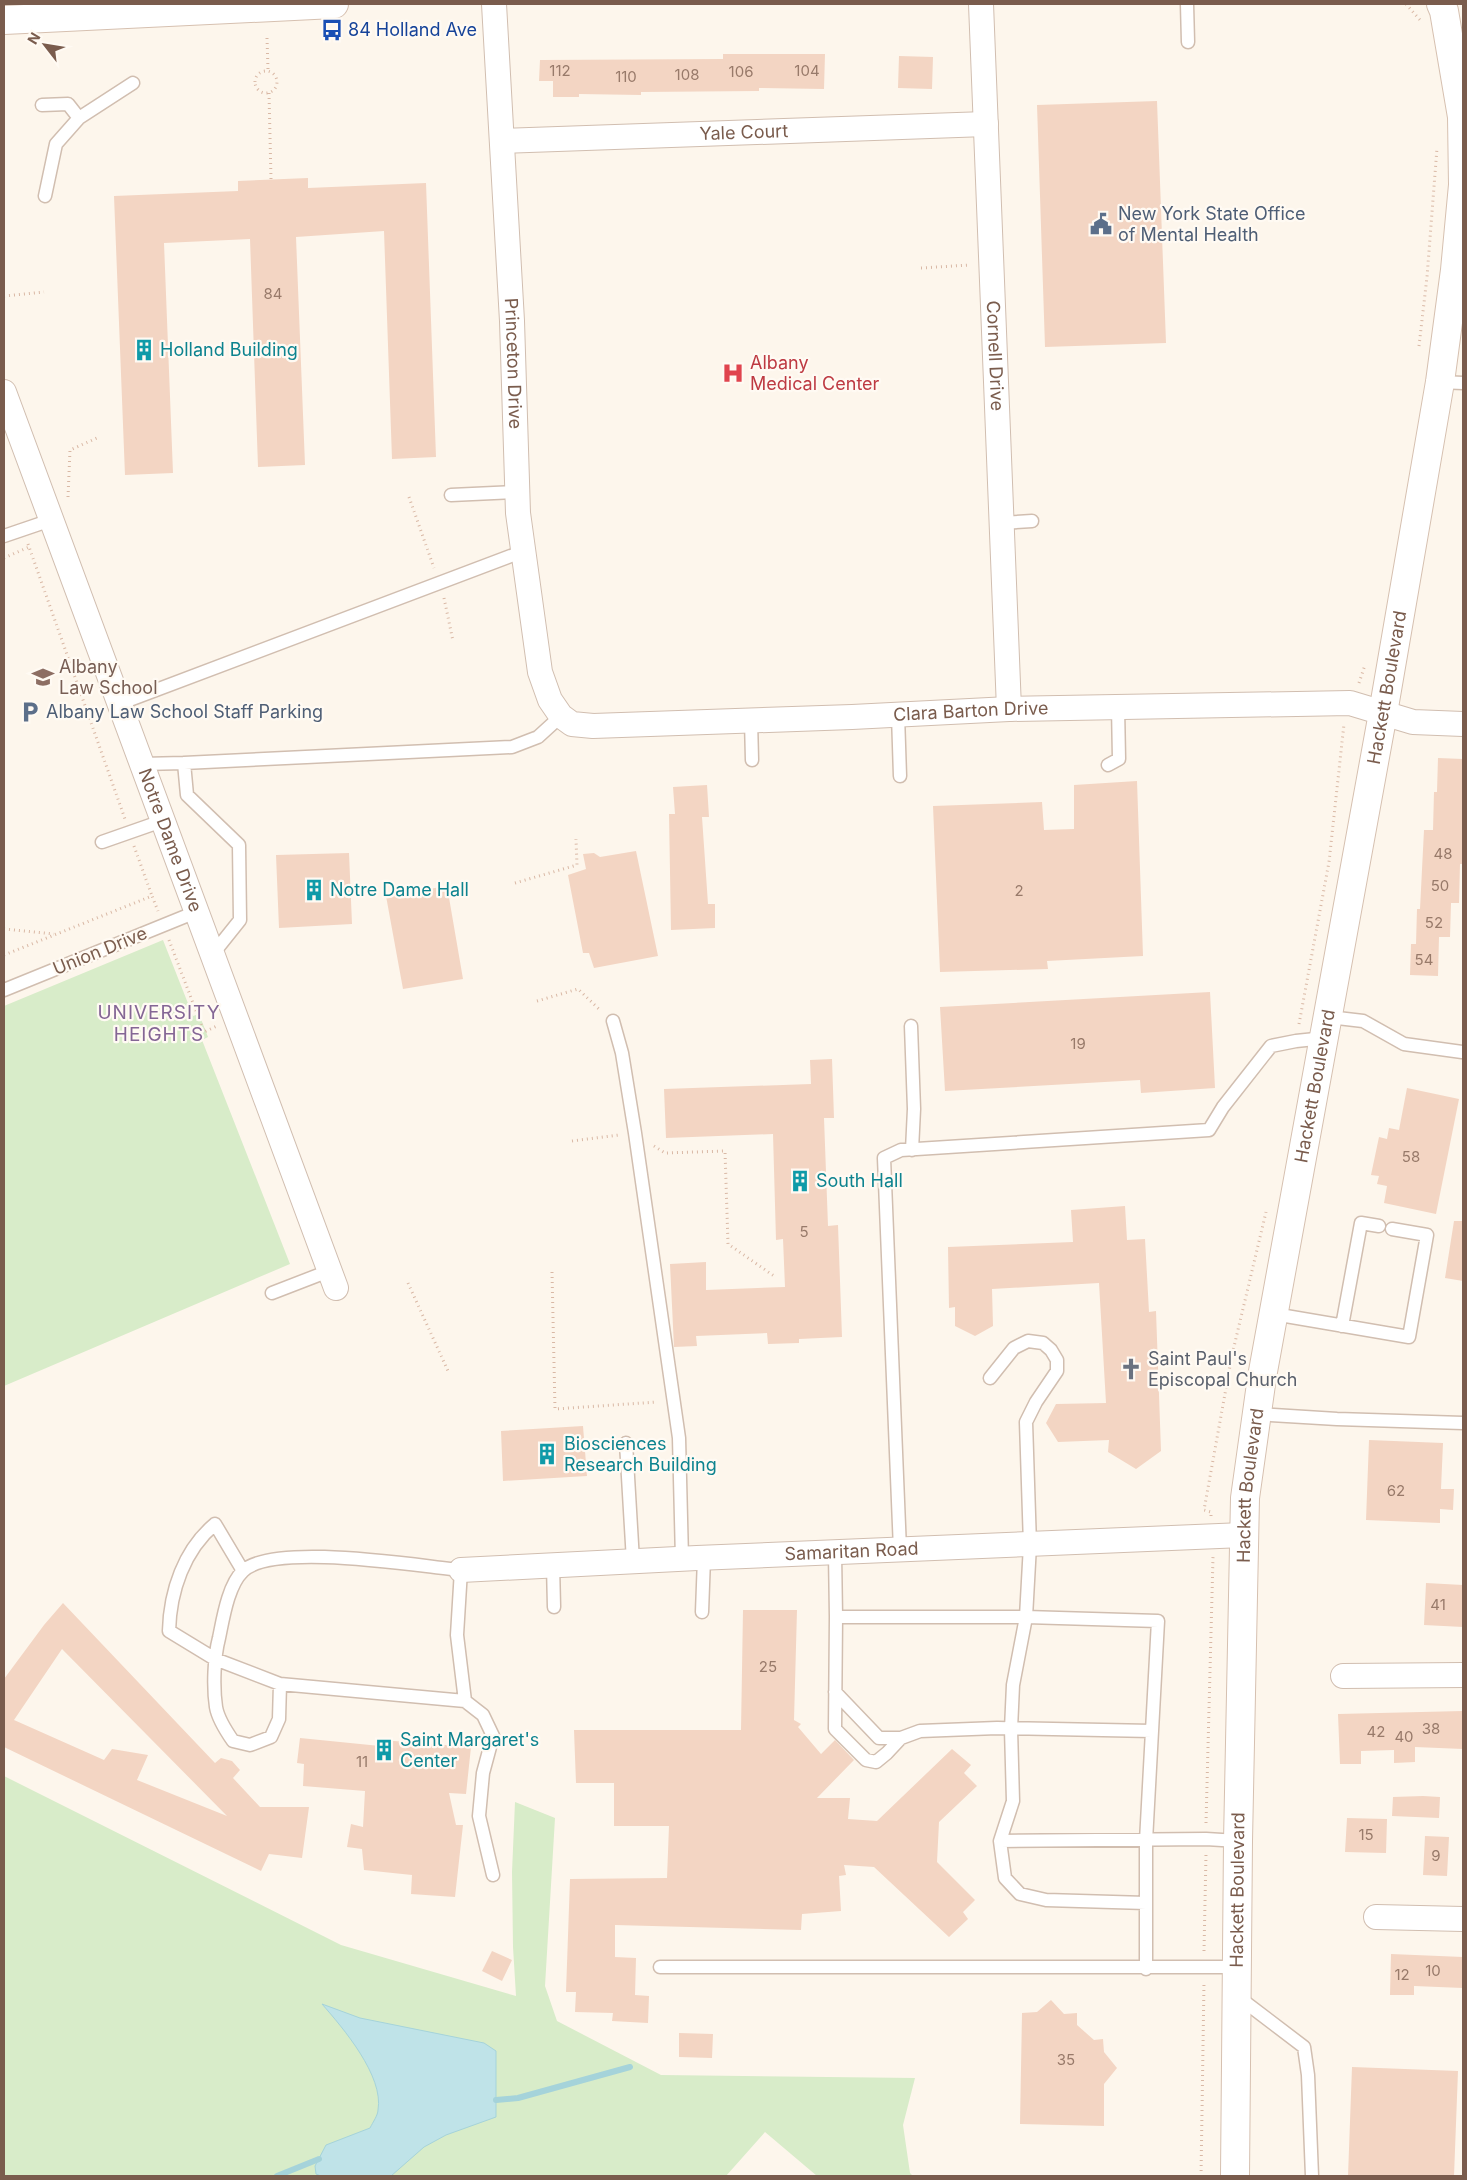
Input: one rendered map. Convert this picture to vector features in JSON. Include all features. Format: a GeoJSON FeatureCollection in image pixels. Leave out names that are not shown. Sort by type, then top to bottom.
{"type":"FeatureCollection","features":[{"type":"Feature","properties":{"kind":"street"},"geometry":{"type":"LineString","coordinates":[[4,20],[334,4]]}},
{"type":"Feature","properties":{"kind":"street","name":"Princeton Drive"},"geometry":{"type":"LineString","coordinates":[[494,4],[512,321],[518,513],[540,672],[550,700],[561,716]]}},
{"type":"Feature","properties":{"kind":"street","name":"Cornell Drive"},"geometry":{"type":"LineString","coordinates":[[981,4],[1009,708]]}},
{"type":"Feature","properties":{"kind":"street","name":"Hackett Boulevard"},"geometry":{"type":"LineString","coordinates":[[1235,2176],[1238,1841],[1245,1498],[1256,1414],[1383,713],[1452,382],[1455,270],[1463,185],[1462,117],[1444,11],[1441,4]]}},
{"type":"Feature","properties":{"kind":"street","name":"Yale Court"},"geometry":{"type":"LineString","coordinates":[[502,141],[986,124]]}},
{"type":"Feature","properties":{"kind":"street","name":"Notre Dame Drive"},"geometry":{"type":"LineString","coordinates":[[4,392],[332,1280]]}},
{"type":"Feature","properties":{"kind":"street","name":"Clara Barton Drive"},"geometry":{"type":"LineString","coordinates":[[561,716],[572,724],[593,726],[898,715],[1009,708],[1350,703],[1413,722],[1463,724]]}},
{"type":"Feature","properties":{"kind":"street","name":"Samaritan Road"},"geometry":{"type":"LineString","coordinates":[[461,1570],[693,1558],[1244,1535]]}},
{"type":"Feature","properties":{"kind":"street"},"geometry":{"type":"LineString","coordinates":[[1343,1676],[1463,1675]]}},
{"type":"Feature","properties":{"kind":"street"},"geometry":{"type":"LineString","coordinates":[[1376,1917],[1463,1919]]}},
{"type":"Feature","properties":{"kind":"lane"},"geometry":{"type":"LineString","coordinates":[[1187,4],[1188,42]]}},
{"type":"Feature","properties":{"kind":"lane"},"geometry":{"type":"LineString","coordinates":[[45,196],[56,144],[79,118],[133,83]]}},
{"type":"Feature","properties":{"kind":"lane"},"geometry":{"type":"LineString","coordinates":[[42,105],[68,104],[79,118]]}},
{"type":"Feature","properties":{"kind":"lane"},"geometry":{"type":"LineString","coordinates":[[451,495],[518,492]]}},
{"type":"Feature","properties":{"kind":"lane"},"geometry":{"type":"LineString","coordinates":[[4,536],[51,520]]}},
{"type":"Feature","properties":{"kind":"lane"},"geometry":{"type":"LineString","coordinates":[[1002,523],[1032,522]]}},
{"type":"Feature","properties":{"kind":"lane"},"geometry":{"type":"LineString","coordinates":[[119,704],[524,551]]}},
{"type":"Feature","properties":{"kind":"lane"},"geometry":{"type":"LineString","coordinates":[[1108,765],[1119,759],[1118,707]]}},
{"type":"Feature","properties":{"kind":"lane"},"geometry":{"type":"LineString","coordinates":[[898,715],[900,776]]}},
{"type":"Feature","properties":{"kind":"lane"},"geometry":{"type":"LineString","coordinates":[[142,764],[184,764],[512,748],[538,737],[561,716]]}},
{"type":"Feature","properties":{"kind":"lane"},"geometry":{"type":"LineString","coordinates":[[750,720],[752,760]]}},
{"type":"Feature","properties":{"kind":"lane"},"geometry":{"type":"LineString","coordinates":[[184,764],[186,795],[239,845],[240,920],[212,954]]}},
{"type":"Feature","properties":{"kind":"lane"},"geometry":{"type":"LineString","coordinates":[[102,842],[162,821]]}},
{"type":"Feature","properties":{"kind":"lane","name":"Union Drive"},"geometry":{"type":"LineString","coordinates":[[4,990],[196,912]]}},
{"type":"Feature","properties":{"kind":"lane"},"geometry":{"type":"LineString","coordinates":[[613,1021],[622,1053],[635,1133],[702,1612]]}},
{"type":"Feature","properties":{"kind":"lane"},"geometry":{"type":"LineString","coordinates":[[900,1550],[884,1158],[901,1150],[1209,1130],[1223,1107],[1271,1046],[1296,1040],[1327,1027],[1363,1021],[1404,1044],[1462,1052]]}},
{"type":"Feature","properties":{"kind":"lane"},"geometry":{"type":"LineString","coordinates":[[911,1026],[914,1109],[912,1150]]}},
{"type":"Feature","properties":{"kind":"lane"},"geometry":{"type":"LineString","coordinates":[[1342,1326],[1361,1223],[1379,1226]]}},
{"type":"Feature","properties":{"kind":"lane"},"geometry":{"type":"LineString","coordinates":[[1274,1314],[1409,1337],[1427,1235],[1392,1228]]}},
{"type":"Feature","properties":{"kind":"lane"},"geometry":{"type":"LineString","coordinates":[[272,1293],[332,1280]]}},
{"type":"Feature","properties":{"kind":"lane"},"geometry":{"type":"LineString","coordinates":[[990,1378],[1014,1348],[1028,1341],[1043,1343],[1051,1350],[1057,1360],[1057,1371],[1036,1402],[1026,1422],[1030,1545],[1026,1617],[1013,1685],[1011,1729],[1013,1801],[1000,1841],[1005,1878],[1020,1894],[1046,1900],[1146,1903]]}},
{"type":"Feature","properties":{"kind":"lane"},"geometry":{"type":"LineString","coordinates":[[1256,1414],[1463,1422]]}},
{"type":"Feature","properties":{"kind":"lane"},"geometry":{"type":"LineString","coordinates":[[626,1443],[633,1561]]}},
{"type":"Feature","properties":{"kind":"lane"},"geometry":{"type":"LineString","coordinates":[[243,1571],[214,1524],[201,1536],[185,1560],[170,1612],[169,1631],[216,1659],[280,1684],[465,1702],[483,1716],[493,1736],[483,1773],[479,1816],[493,1875]]}},
{"type":"Feature","properties":{"kind":"lane"},"geometry":{"type":"LineString","coordinates":[[835,1553],[835,1730],[866,1760],[876,1762],[901,1738]]}},
{"type":"Feature","properties":{"kind":"lane"},"geometry":{"type":"LineString","coordinates":[[280,1684],[279,1719],[271,1737],[250,1745],[233,1741],[224,1727],[216,1707],[216,1659],[225,1612],[232,1590],[243,1571],[258,1563],[281,1558],[320,1557],[461,1570],[457,1635],[465,1702]]}},
{"type":"Feature","properties":{"kind":"lane"},"geometry":{"type":"LineString","coordinates":[[553,1566],[554,1607]]}},
{"type":"Feature","properties":{"kind":"lane"},"geometry":{"type":"LineString","coordinates":[[836,1617],[1026,1617],[1158,1621],[1146,1841],[1146,1969]]}},
{"type":"Feature","properties":{"kind":"lane"},"geometry":{"type":"LineString","coordinates":[[835,1692],[880,1738],[901,1738],[920,1731],[1011,1729],[1152,1730]]}},
{"type":"Feature","properties":{"kind":"lane"},"geometry":{"type":"LineString","coordinates":[[1000,1841],[1206,1839],[1238,1841]]}},
{"type":"Feature","properties":{"kind":"lane"},"geometry":{"type":"LineString","coordinates":[[660,1967],[1237,1968]]}},
{"type":"Feature","properties":{"kind":"lane"},"geometry":{"type":"LineString","coordinates":[[1237,1996],[1304,2047],[1308,2075],[1312,2176]]}},
{"type":"Feature","properties":{"kind":"path"},"geometry":{"type":"LineString","coordinates":[[267,38],[268,70]]}},
{"type":"Feature","properties":{"kind":"path"},"geometry":{"type":"LineString","coordinates":[[268,70],[274,74],[278,83],[275,89],[269,93],[261,92],[255,84],[259,73],[268,70]]}},
{"type":"Feature","properties":{"kind":"path"},"geometry":{"type":"LineString","coordinates":[[269,93],[271,179]]}},
{"type":"Feature","properties":{"kind":"path"},"geometry":{"type":"LineString","coordinates":[[921,268],[992,264]]}},
{"type":"Feature","properties":{"kind":"path"},"geometry":{"type":"LineString","coordinates":[[4,296],[44,292]]}},
{"type":"Feature","properties":{"kind":"path"},"geometry":{"type":"LineString","coordinates":[[22,530],[152,896]]}},
{"type":"Feature","properties":{"kind":"path"},"geometry":{"type":"LineString","coordinates":[[515,883],[577,865],[576,839]]}},
{"type":"Feature","properties":{"kind":"path"},"geometry":{"type":"LineString","coordinates":[[4,929],[55,934]]}},
{"type":"Feature","properties":{"kind":"path"},"geometry":{"type":"LineString","coordinates":[[537,1001],[578,990],[613,1021]]}},
{"type":"Feature","properties":{"kind":"path"},"geometry":{"type":"LineString","coordinates":[[572,1141],[635,1133],[665,1153],[725,1151],[728,1244],[774,1276]]}},
{"type":"Feature","properties":{"kind":"path"},"geometry":{"type":"LineString","coordinates":[[552,1272],[555,1409],[673,1401]]}},
{"type":"Feature","properties":{"kind":"path"},"geometry":{"type":"LineString","coordinates":[[408,1283],[448,1371]]}},
{"type":"Feature","properties":{"kind":"green space"},"geometry":{"type":"Polygon","coordinates":[[[163,940],[193,1016],[199,1014],[208,1037],[202,1040],[290,1264],[4,1386],[4,1006],[163,940]]]}},
{"type":"Feature","properties":{"kind":"green space"},"geometry":{"type":"Polygon","coordinates":[[[4,1776],[341,1945],[516,1996],[512,1872],[515,1802],[555,1818],[545,1986],[557,2021],[661,2075],[915,2078],[903,2125],[910,2173],[913,2176],[817,2176],[765,2132],[726,2176],[4,2176],[4,1776]]]}},
{"type":"Feature","properties":{"kind":"water"},"geometry":{"type":"Polygon","coordinates":[[[322,2004],[360,2018],[484,2043],[496,2051],[496,2117],[446,2135],[424,2147],[391,2176],[321,2176],[316,2174],[315,2166],[326,2145],[370,2128],[378,2110],[375,2082],[368,2068],[351,2039],[322,2004]]]}},
{"type":"Feature","properties":{"kind":"building"},"geometry":{"type":"Polygon","coordinates":[[[723,54],[825,54],[824,89],[759,88],[759,91],[641,92],[641,95],[579,94],[579,97],[553,97],[553,81],[539,81],[540,60],[723,59],[723,54]]]}},
{"type":"Feature","properties":{"kind":"building"},"geometry":{"type":"Polygon","coordinates":[[[899,56],[933,57],[932,89],[898,88],[899,56]]]}},
{"type":"Feature","properties":{"kind":"building","name":"New York State Office of Mental Health"},"geometry":{"type":"Polygon","coordinates":[[[1157,101],[1166,343],[1045,347],[1037,105],[1157,101]]]}},
{"type":"Feature","properties":{"kind":"building","name":"Holland Building"},"geometry":{"type":"Polygon","coordinates":[[[308,178],[308,188],[426,183],[436,457],[392,459],[384,231],[296,237],[305,465],[258,467],[250,239],[164,243],[173,473],[125,475],[114,196],[238,191],[238,181],[308,178]]]}},
{"type":"Feature","properties":{"kind":"building"},"geometry":{"type":"Polygon","coordinates":[[[1438,758],[1463,759],[1463,864],[1460,864],[1459,903],[1451,903],[1450,937],[1439,937],[1438,976],[1410,975],[1411,944],[1416,944],[1417,909],[1420,909],[1424,830],[1433,830],[1434,792],[1437,792],[1438,758]]]}},
{"type":"Feature","properties":{"kind":"building"},"geometry":{"type":"Polygon","coordinates":[[[1137,781],[1143,956],[1047,961],[1048,969],[940,972],[933,806],[1042,802],[1044,830],[1074,829],[1074,785],[1137,781]]]}},
{"type":"Feature","properties":{"kind":"building"},"geometry":{"type":"Polygon","coordinates":[[[707,785],[709,817],[702,817],[708,904],[715,904],[715,928],[671,930],[669,814],[675,814],[673,787],[707,785]]]}},
{"type":"Feature","properties":{"kind":"building"},"geometry":{"type":"Polygon","coordinates":[[[636,851],[658,956],[594,968],[589,953],[583,953],[568,875],[586,869],[583,854],[594,853],[600,857],[636,851]]]}},
{"type":"Feature","properties":{"kind":"building","name":"Notre Dame Hall"},"geometry":{"type":"Polygon","coordinates":[[[349,853],[352,924],[279,928],[276,855],[349,853]]]}},
{"type":"Feature","properties":{"kind":"building"},"geometry":{"type":"Polygon","coordinates":[[[447,886],[463,979],[403,989],[386,896],[447,886]]]}},
{"type":"Feature","properties":{"kind":"building"},"geometry":{"type":"Polygon","coordinates":[[[1210,992],[1215,1088],[1141,1093],[1140,1080],[945,1091],[940,1007],[1210,992]]]}},
{"type":"Feature","properties":{"kind":"building","name":"South Hall"},"geometry":{"type":"Polygon","coordinates":[[[832,1059],[834,1118],[824,1118],[828,1226],[838,1225],[842,1337],[799,1339],[799,1343],[768,1344],[767,1333],[696,1336],[697,1346],[674,1347],[670,1264],[706,1262],[706,1290],[785,1287],[783,1239],[776,1240],[773,1134],[666,1138],[664,1089],[811,1084],[810,1060],[832,1059]]]}},
{"type":"Feature","properties":{"kind":"building"},"geometry":{"type":"Polygon","coordinates":[[[1407,1088],[1459,1099],[1436,1214],[1384,1203],[1387,1186],[1377,1184],[1379,1176],[1371,1175],[1379,1137],[1387,1139],[1389,1128],[1399,1130],[1407,1088]]]}},
{"type":"Feature","properties":{"kind":"building","name":"Saint Paul's Episcopal Church"},"geometry":{"type":"Polygon","coordinates":[[[1125,1206],[1127,1240],[1145,1239],[1149,1312],[1156,1311],[1161,1451],[1136,1469],[1108,1452],[1109,1440],[1058,1442],[1046,1423],[1056,1404],[1106,1403],[1099,1283],[992,1289],[993,1326],[975,1336],[955,1326],[955,1307],[949,1308],[948,1247],[1073,1242],[1071,1210],[1125,1206]]]}},
{"type":"Feature","properties":{"kind":"building"},"geometry":{"type":"Polygon","coordinates":[[[1454,1221],[1463,1221],[1463,1281],[1445,1278],[1454,1221]]]}},
{"type":"Feature","properties":{"kind":"building","name":"Biosciences Research Building"},"geometry":{"type":"Polygon","coordinates":[[[583,1426],[587,1476],[503,1481],[501,1431],[583,1426]]]}},
{"type":"Feature","properties":{"kind":"building"},"geometry":{"type":"Polygon","coordinates":[[[1369,1440],[1443,1443],[1441,1489],[1454,1489],[1453,1510],[1440,1509],[1440,1523],[1366,1520],[1369,1440]]]}},
{"type":"Feature","properties":{"kind":"building"},"geometry":{"type":"Polygon","coordinates":[[[1426,1583],[1463,1585],[1463,1627],[1424,1625],[1426,1583]]]}},
{"type":"Feature","properties":{"kind":"building"},"geometry":{"type":"Polygon","coordinates":[[[63,1603],[215,1763],[221,1758],[232,1761],[240,1770],[233,1778],[260,1807],[309,1807],[302,1858],[269,1854],[261,1871],[4,1747],[4,1679],[44,1625],[63,1603]],[[62,1649],[14,1720],[104,1760],[112,1749],[148,1755],[137,1780],[227,1816],[62,1649]]]}},
{"type":"Feature","properties":{"kind":"building"},"geometry":{"type":"Polygon","coordinates":[[[743,1610],[797,1610],[794,1720],[801,1724],[798,1727],[821,1754],[835,1740],[854,1760],[817,1798],[850,1798],[848,1819],[877,1821],[952,1749],[971,1765],[964,1773],[977,1786],[939,1822],[937,1862],[975,1900],[963,1912],[968,1919],[949,1937],[874,1867],[844,1865],[846,1875],[839,1876],[841,1911],[802,1914],[801,1930],[615,1925],[615,1957],[636,1958],[635,1995],[649,1996],[648,2023],[612,2021],[613,2013],[575,2012],[576,1992],[566,1992],[570,1879],[667,1878],[669,1826],[614,1826],[614,1783],[576,1783],[574,1730],[741,1730],[743,1610]]]}},
{"type":"Feature","properties":{"kind":"building"},"geometry":{"type":"Polygon","coordinates":[[[1463,1711],[1463,1749],[1415,1747],[1415,1762],[1394,1763],[1394,1750],[1361,1751],[1361,1764],[1340,1764],[1338,1714],[1463,1711]]]}},
{"type":"Feature","properties":{"kind":"building"},"geometry":{"type":"Polygon","coordinates":[[[300,1738],[380,1746],[381,1740],[471,1747],[466,1794],[449,1793],[456,1825],[463,1825],[455,1897],[411,1894],[412,1875],[364,1870],[362,1849],[347,1847],[351,1824],[363,1827],[365,1791],[303,1786],[304,1764],[297,1763],[300,1738]]]}},
{"type":"Feature","properties":{"kind":"building"},"geometry":{"type":"Polygon","coordinates":[[[1393,1797],[1440,1797],[1439,1818],[1392,1816],[1393,1797]]]}},
{"type":"Feature","properties":{"kind":"building"},"geometry":{"type":"Polygon","coordinates":[[[1347,1818],[1387,1819],[1386,1853],[1345,1852],[1347,1818]]]}},
{"type":"Feature","properties":{"kind":"building"},"geometry":{"type":"Polygon","coordinates":[[[1425,1836],[1449,1837],[1447,1876],[1423,1875],[1425,1836]]]}},
{"type":"Feature","properties":{"kind":"building"},"geometry":{"type":"Polygon","coordinates":[[[492,1951],[512,1960],[502,1981],[482,1971],[492,1951]]]}},
{"type":"Feature","properties":{"kind":"building"},"geometry":{"type":"Polygon","coordinates":[[[1391,1954],[1463,1957],[1463,1988],[1414,1986],[1414,1995],[1390,1995],[1391,1954]]]}},
{"type":"Feature","properties":{"kind":"building"},"geometry":{"type":"Polygon","coordinates":[[[1051,2000],[1064,2014],[1077,2013],[1077,2025],[1094,2040],[1103,2039],[1104,2052],[1117,2068],[1104,2084],[1104,2126],[1020,2124],[1022,2013],[1037,2012],[1051,2000]]]}},
{"type":"Feature","properties":{"kind":"building"},"geometry":{"type":"Polygon","coordinates":[[[679,2033],[713,2034],[712,2058],[679,2057],[679,2033]]]}},
{"type":"Feature","properties":{"kind":"building"},"geometry":{"type":"Polygon","coordinates":[[[1352,2067],[1458,2071],[1454,2176],[1348,2176],[1352,2067]]]}},
{"type":"Feature","properties":{"kind":"waterway"},"geometry":{"type":"LineString","coordinates":[[496,2100],[518,2098],[630,2067]]}},
{"type":"Feature","properties":{"kind":"waterway"},"geometry":{"type":"LineString","coordinates":[[277,2176],[319,2159]]}},
{"type":"Feature","properties":{"kind":"place","name":"84 Holland Ave"},"geometry":{"type":"Point","coordinates":[332,30]}},
{"type":"Feature","properties":{"kind":"place","name":"New York State Office of Mental Health"},"geometry":{"type":"Point","coordinates":[1101,224]}},
{"type":"Feature","properties":{"kind":"place","name":"Holland Building"},"geometry":{"type":"Point","coordinates":[144,350]}},
{"type":"Feature","properties":{"kind":"place","name":"Albany Medical Center"},"geometry":{"type":"Point","coordinates":[733,373]}},
{"type":"Feature","properties":{"kind":"place","name":"Albany Law School"},"geometry":{"type":"Point","coordinates":[43,677]}},
{"type":"Feature","properties":{"kind":"place","name":"Albany Law School Staff Parking"},"geometry":{"type":"Point","coordinates":[30,712]}},
{"type":"Feature","properties":{"kind":"place","name":"Notre Dame Hall"},"geometry":{"type":"Point","coordinates":[314,890]}},
{"type":"Feature","properties":{"kind":"place","name":"South Hall"},"geometry":{"type":"Point","coordinates":[800,1181]}},
{"type":"Feature","properties":{"kind":"place","name":"Saint Paul's Episcopal Church"},"geometry":{"type":"Point","coordinates":[1131,1369]}},
{"type":"Feature","properties":{"kind":"place","name":"Biosciences Research Building"},"geometry":{"type":"Point","coordinates":[547,1454]}},
{"type":"Feature","properties":{"kind":"place","name":"Saint Margaret's Center"},"geometry":{"type":"Point","coordinates":[384,1750]}},
{"type":"Feature","properties":{"kind":"district","name":"UNIVERSITY HEIGHTS"},"geometry":{"type":"Point","coordinates":[159,1023]}}]}
